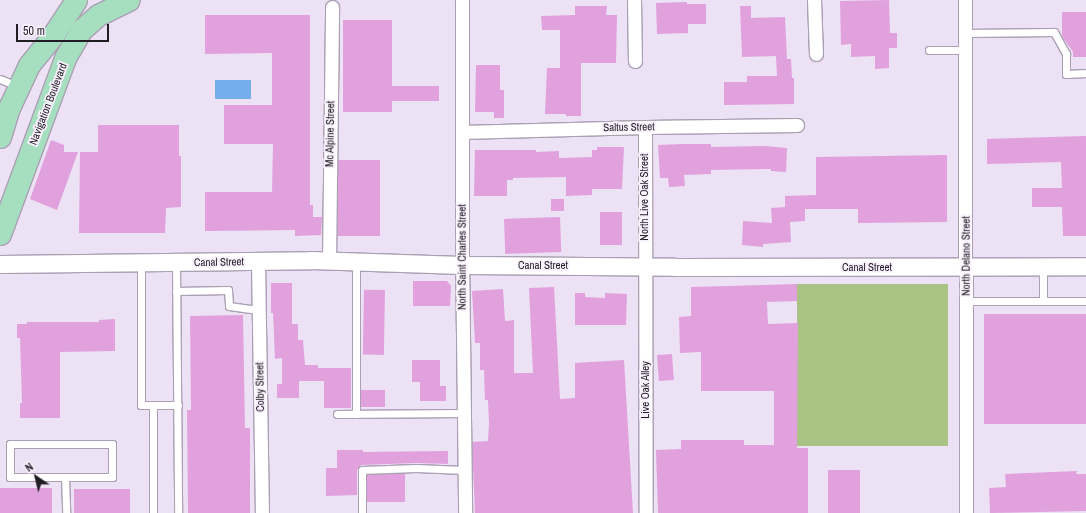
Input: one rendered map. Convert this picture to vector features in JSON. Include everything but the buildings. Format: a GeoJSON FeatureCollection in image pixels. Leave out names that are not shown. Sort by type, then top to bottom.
{"type":"FeatureCollection","features":[{"type":"Feature","properties":{"kind":"main road"},"geometry":{"type":"LineString","coordinates":[[0,138],[8,110],[9,83],[29,65],[53,35],[76,0]]}},
{"type":"Feature","properties":{"kind":"main road","name":"Navigation Boulevard"},"geometry":{"type":"LineString","coordinates":[[0,234],[41,119],[65,58],[81,30],[98,15],[129,0]]}},
{"type":"Feature","properties":{"kind":"main road"},"geometry":{"type":"LineString","coordinates":[[8,110],[41,119]]}},
{"type":"Feature","properties":{"kind":"street","name":"North Saint Charles Street"},"geometry":{"type":"LineString","coordinates":[[462,0],[462,265],[465,513]]}},
{"type":"Feature","properties":{"kind":"street"},"geometry":{"type":"LineString","coordinates":[[634,0],[635,61]]}},
{"type":"Feature","properties":{"kind":"street"},"geometry":{"type":"LineString","coordinates":[[814,0],[816,54]]}},
{"type":"Feature","properties":{"kind":"street","name":"North Delano Street"},"geometry":{"type":"LineString","coordinates":[[965,0],[966,513]]}},
{"type":"Feature","properties":{"kind":"street","name":"Mc Alpine Street"},"geometry":{"type":"LineString","coordinates":[[329,261],[332,7]]}},
{"type":"Feature","properties":{"kind":"street","name":"Saltus Street"},"geometry":{"type":"LineString","coordinates":[[462,132],[645,127],[797,126]]}},
{"type":"Feature","properties":{"kind":"street","name":"North Live Oak Street"},"geometry":{"type":"LineString","coordinates":[[644,266],[645,127]]}},
{"type":"Feature","properties":{"kind":"street","name":"Colby Street"},"geometry":{"type":"LineString","coordinates":[[258,261],[262,513]]}},
{"type":"Feature","properties":{"kind":"street","name":"Canal Street"},"geometry":{"type":"LineString","coordinates":[[0,264],[329,261],[462,265],[1086,266]]}},
{"type":"Feature","properties":{"kind":"street","name":"Live Oak Alley"},"geometry":{"type":"LineString","coordinates":[[644,266],[646,513]]}},
{"type":"Feature","properties":{"kind":"lane"},"geometry":{"type":"LineString","coordinates":[[965,33],[1054,32],[1066,54],[1066,74],[1086,73]]}},
{"type":"Feature","properties":{"kind":"lane"},"geometry":{"type":"LineString","coordinates":[[929,50],[964,50]]}},
{"type":"Feature","properties":{"kind":"lane"},"geometry":{"type":"LineString","coordinates":[[141,263],[141,405],[178,405]]}},
{"type":"Feature","properties":{"kind":"lane"},"geometry":{"type":"LineString","coordinates":[[176,263],[178,513]]}},
{"type":"Feature","properties":{"kind":"lane"},"geometry":{"type":"LineString","coordinates":[[356,263],[356,414]]}},
{"type":"Feature","properties":{"kind":"lane"},"geometry":{"type":"LineString","coordinates":[[1043,266],[1043,301]]}},
{"type":"Feature","properties":{"kind":"lane"},"geometry":{"type":"LineString","coordinates":[[176,292],[228,290],[229,306],[258,310]]}},
{"type":"Feature","properties":{"kind":"lane"},"geometry":{"type":"LineString","coordinates":[[966,301],[1086,301]]}},
{"type":"Feature","properties":{"kind":"lane"},"geometry":{"type":"LineString","coordinates":[[152,405],[153,513]]}},
{"type":"Feature","properties":{"kind":"lane"},"geometry":{"type":"LineString","coordinates":[[337,414],[464,413]]}},
{"type":"Feature","properties":{"kind":"lane"},"geometry":{"type":"LineString","coordinates":[[10,444],[112,444],[112,477],[65,477],[10,477],[10,444]]}},
{"type":"Feature","properties":{"kind":"lane"},"geometry":{"type":"LineString","coordinates":[[362,513],[362,470],[416,468],[464,470]]}},
{"type":"Feature","properties":{"kind":"lane"},"geometry":{"type":"LineString","coordinates":[[65,477],[66,513]]}},
{"type":"Feature","properties":{"kind":"green space"},"geometry":{"type":"Polygon","coordinates":[[[797,284],[948,284],[948,446],[797,446],[797,284]]]}},
{"type":"Feature","properties":{"kind":"water"},"geometry":{"type":"Polygon","coordinates":[[[215,80],[251,80],[251,99],[215,99],[215,80]]]}}]}
